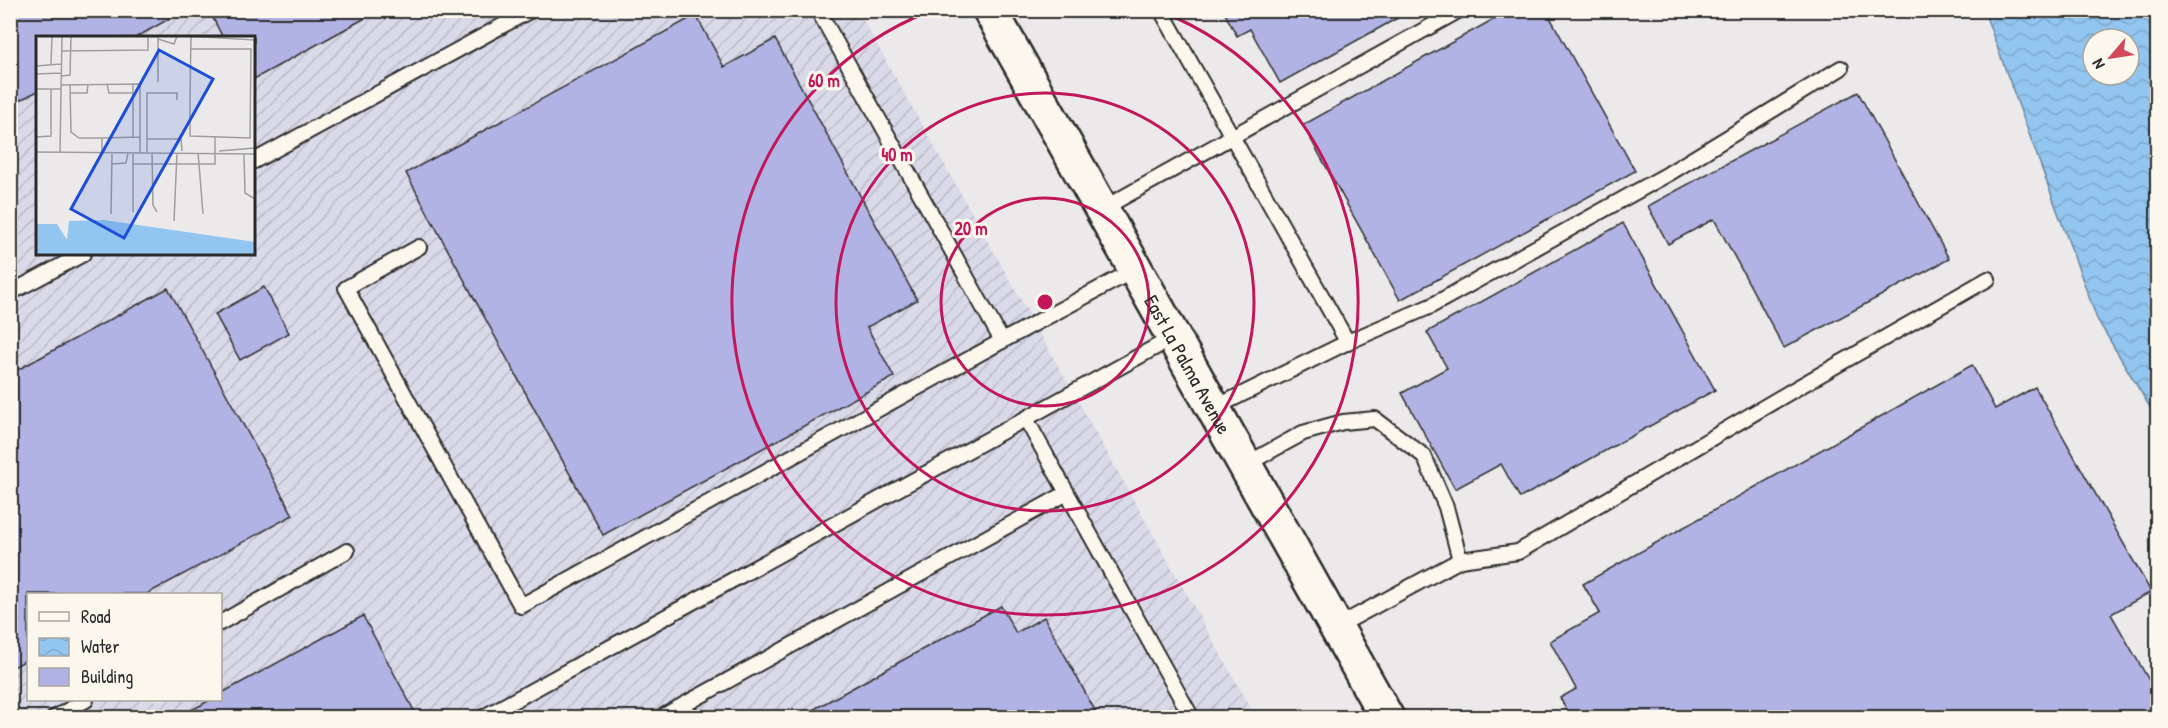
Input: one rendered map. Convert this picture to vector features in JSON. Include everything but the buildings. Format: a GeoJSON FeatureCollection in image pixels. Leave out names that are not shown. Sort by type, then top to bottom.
{"type":"FeatureCollection","features":[{"type":"Feature","properties":{"kind":"main road","name":"East La Palma Avenue"},"geometry":{"type":"LineString","coordinates":[[990,10],[1387,717]]}},
{"type":"Feature","properties":{"kind":"lane"},"geometry":{"type":"LineString","coordinates":[[255,160],[531,10]]}},
{"type":"Feature","properties":{"kind":"lane"},"geometry":{"type":"LineString","coordinates":[[818,10],[1002,341]]}},
{"type":"Feature","properties":{"kind":"lane"},"geometry":{"type":"LineString","coordinates":[[1161,10],[1348,343]]}},
{"type":"Feature","properties":{"kind":"lane"},"geometry":{"type":"LineString","coordinates":[[1102,209],[1460,10]]}},
{"type":"Feature","properties":{"kind":"lane"},"geometry":{"type":"LineString","coordinates":[[1214,408],[1452,295],[1668,174],[1841,68]]}},
{"type":"Feature","properties":{"kind":"lane"},"geometry":{"type":"LineString","coordinates":[[419,247],[346,288],[521,606],[1136,269]]}},
{"type":"Feature","properties":{"kind":"lane"},"geometry":{"type":"LineString","coordinates":[[10,293],[81,255]]}},
{"type":"Feature","properties":{"kind":"lane"},"geometry":{"type":"LineString","coordinates":[[1336,627],[1460,560],[1518,552],[1988,279]]}},
{"type":"Feature","properties":{"kind":"lane"},"geometry":{"type":"LineString","coordinates":[[482,717],[1174,338]]}},
{"type":"Feature","properties":{"kind":"lane"},"geometry":{"type":"LineString","coordinates":[[1245,465],[1303,433],[1343,422],[1375,419],[1424,456],[1446,507],[1460,560]]}},
{"type":"Feature","properties":{"kind":"lane"},"geometry":{"type":"LineString","coordinates":[[1026,420],[1192,717]]}},
{"type":"Feature","properties":{"kind":"lane"},"geometry":{"type":"LineString","coordinates":[[660,717],[1067,493]]}},
{"type":"Feature","properties":{"kind":"lane"},"geometry":{"type":"LineString","coordinates":[[222,622],[347,551]]}},
{"type":"Feature","properties":{"kind":"lane"},"geometry":{"type":"LineString","coordinates":[[54,717],[82,701]]}},
{"type":"Feature","properties":{"kind":"shaded area"},"geometry":{"type":"Polygon","coordinates":[[[10,11],[858,11],[1256,717],[11,717],[10,11]]]}},
{"type":"Feature","properties":{"kind":"water"},"geometry":{"type":"Polygon","coordinates":[[[1984,11],[2157,11],[2157,419],[2097,319],[1984,11]]]}}]}
